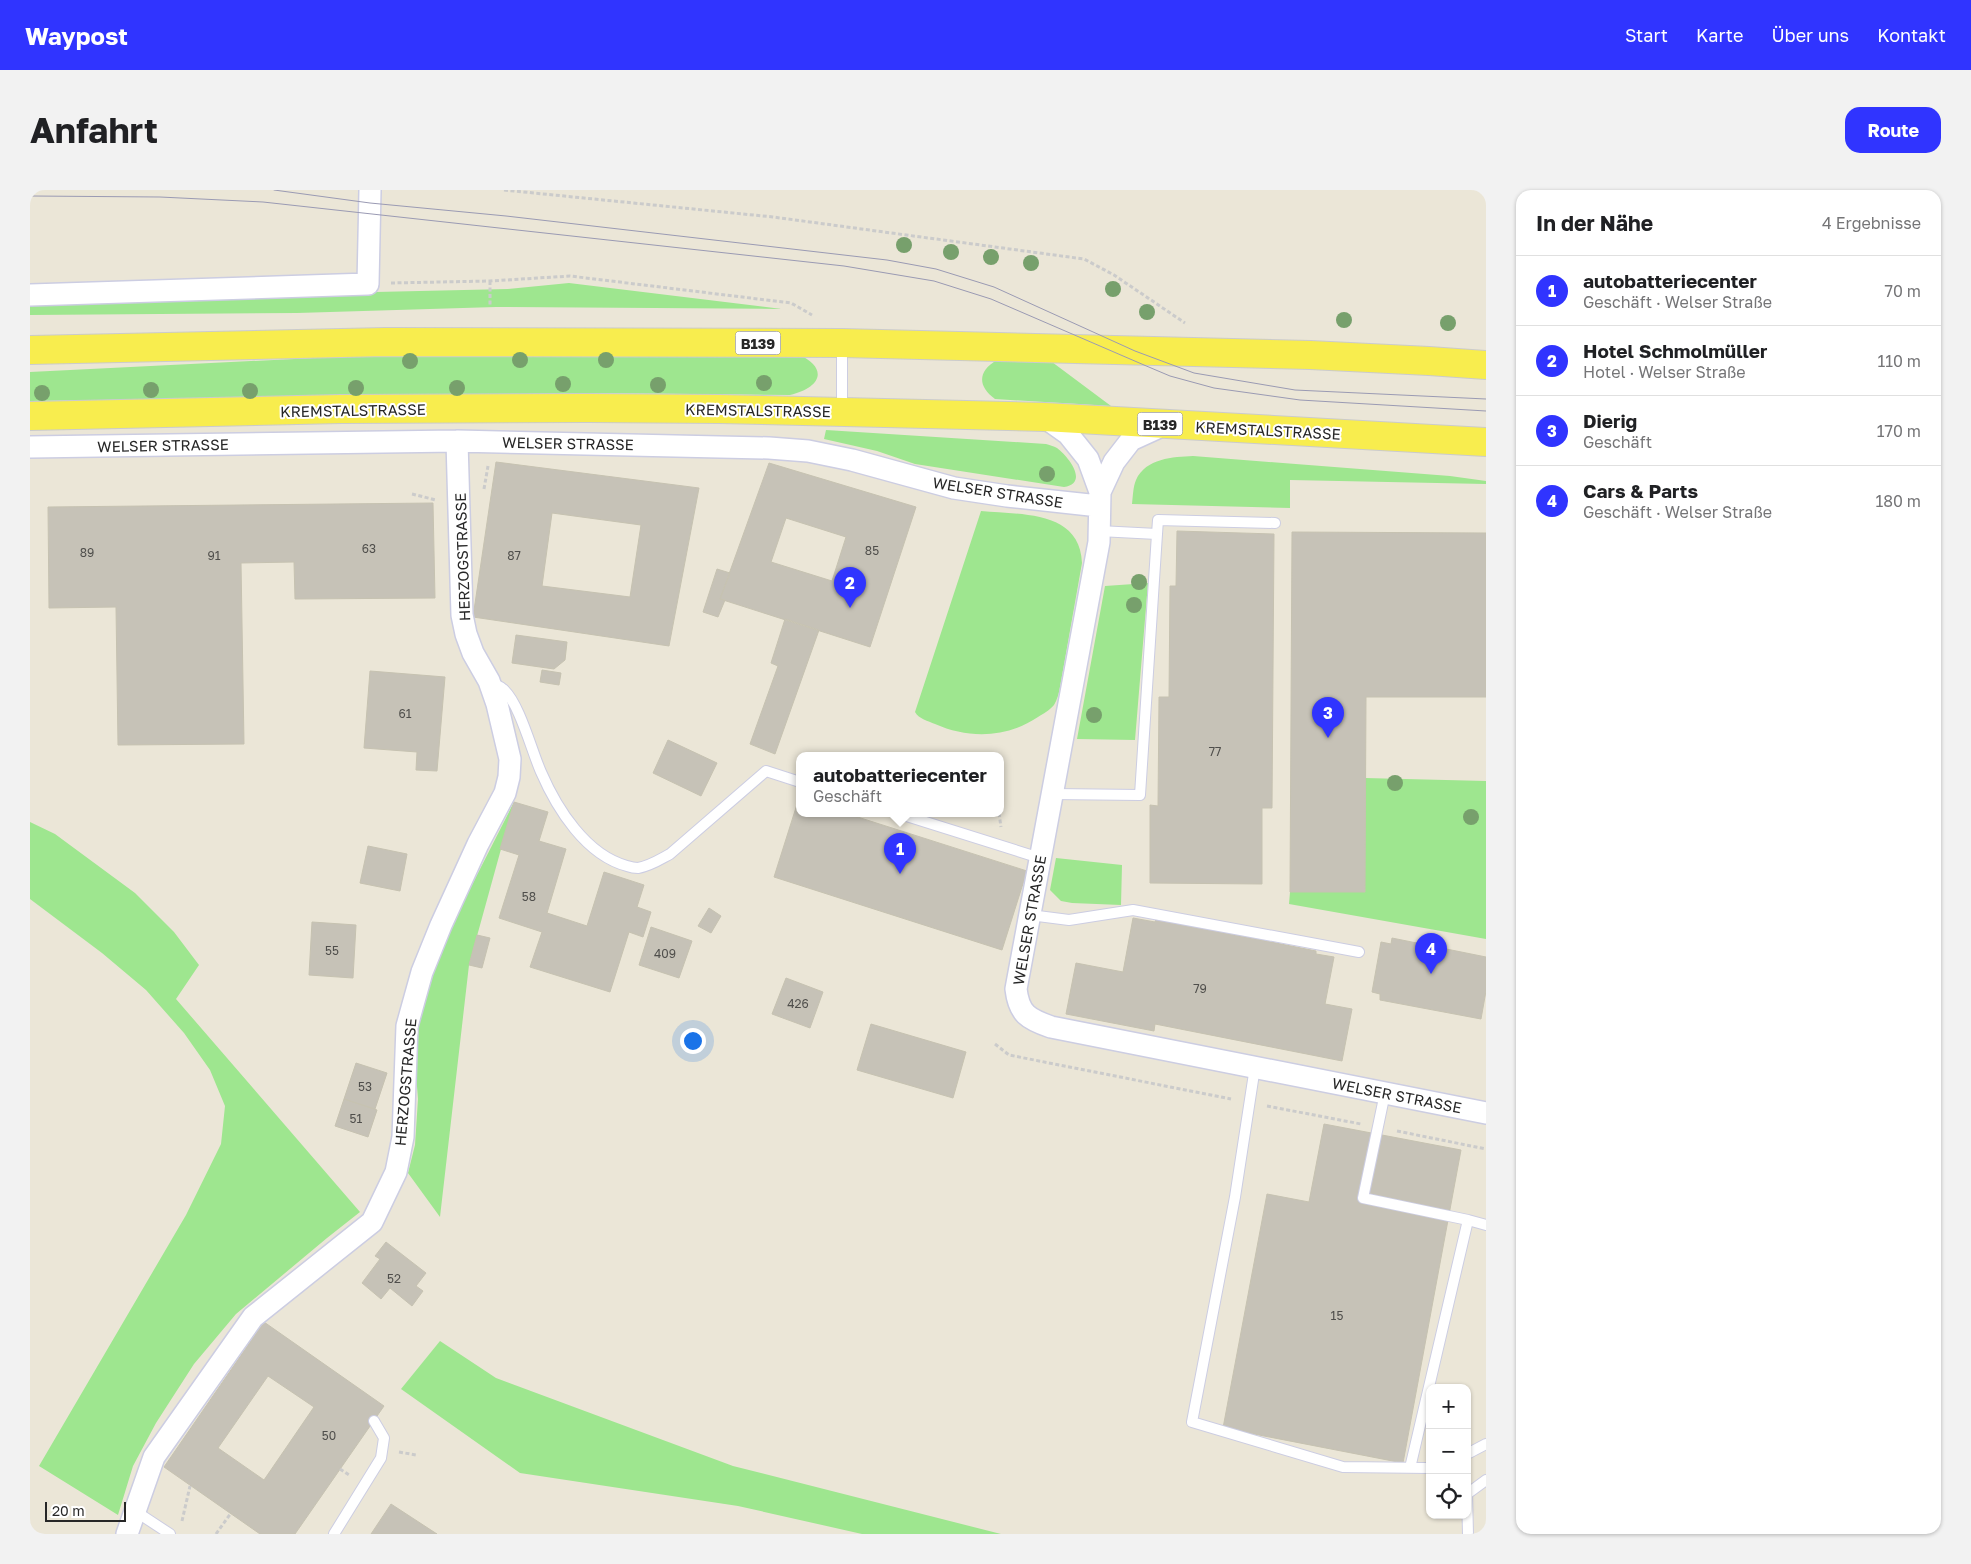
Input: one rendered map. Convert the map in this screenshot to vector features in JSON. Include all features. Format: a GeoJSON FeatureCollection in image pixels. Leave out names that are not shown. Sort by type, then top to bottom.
{"type":"FeatureCollection","features":[{"type":"Feature","properties":{"kind":"main road","name":"B139"},"geometry":{"type":"LineString","coordinates":[[30,350],[385,342],[842,343],[1310,355],[1429,360],[1486,365]]}},
{"type":"Feature","properties":{"kind":"main road","name":"KREMSTALSTRASSE"},"geometry":{"type":"LineString","coordinates":[[30,416],[341,409],[588,408],[842,412],[1044,417],[1486,442]]}},
{"type":"Feature","properties":{"kind":"street"},"geometry":{"type":"LineString","coordinates":[[30,295],[368,284],[370,190]]}},
{"type":"Feature","properties":{"kind":"street","name":"WELSER STRASSE"},"geometry":{"type":"LineString","coordinates":[[1044,417],[1068,434],[1088,459],[1099,499],[1099,532],[1016,989],[1018,1003],[1024,1013],[1034,1021],[1051,1027],[1486,1113]]}},
{"type":"Feature","properties":{"kind":"street","name":"WELSER STRASSE"},"geometry":{"type":"LineString","coordinates":[[1099,499],[1114,462],[1130,440],[1167,424]]}},
{"type":"Feature","properties":{"kind":"street","name":"WELSER STRASSE"},"geometry":{"type":"LineString","coordinates":[[30,447],[457,441],[769,448],[808,451],[852,460],[954,488],[1007,496],[1099,499]]}},
{"type":"Feature","properties":{"kind":"street","name":"HERZOGSTRASSE"},"geometry":{"type":"LineString","coordinates":[[127,1534],[154,1457],[254,1317],[372,1222],[396,1172],[403,1137],[406,1026],[422,972],[441,925],[478,844],[505,793],[509,777],[510,759],[497,704],[488,681],[472,653],[462,616],[457,441]]}},
{"type":"Feature","properties":{"kind":"lane"},"geometry":{"type":"LineString","coordinates":[[842,343],[842,412]]}},
{"type":"Feature","properties":{"kind":"lane"},"geometry":{"type":"LineString","coordinates":[[1052,794],[1140,795],[1158,520],[1275,523]]}},
{"type":"Feature","properties":{"kind":"lane"},"geometry":{"type":"LineString","coordinates":[[1099,532],[1157,534]]}},
{"type":"Feature","properties":{"kind":"lane"},"geometry":{"type":"LineString","coordinates":[[488,681],[503,689],[512,701],[541,773],[570,822],[588,843],[601,854],[617,863],[636,868],[652,864],[670,854],[766,771],[796,781]]}},
{"type":"Feature","properties":{"kind":"lane"},"geometry":{"type":"LineString","coordinates":[[910,817],[1040,858]]}},
{"type":"Feature","properties":{"kind":"lane"},"geometry":{"type":"LineString","coordinates":[[1030,915],[1069,920],[1133,910],[1359,952]]}},
{"type":"Feature","properties":{"kind":"lane"},"geometry":{"type":"LineString","coordinates":[[1256,1067],[1235,1197],[1192,1422],[1343,1467],[1426,1468]]}},
{"type":"Feature","properties":{"kind":"lane"},"geometry":{"type":"LineString","coordinates":[[1385,1093],[1363,1198],[1486,1224]]}},
{"type":"Feature","properties":{"kind":"lane"},"geometry":{"type":"LineString","coordinates":[[1410,1468],[1468,1220]]}},
{"type":"Feature","properties":{"kind":"lane"},"geometry":{"type":"LineString","coordinates":[[334,1534],[381,1458],[384,1438],[374,1421]]}},
{"type":"Feature","properties":{"kind":"lane"},"geometry":{"type":"LineString","coordinates":[[1471,1452],[1486,1444]]}},
{"type":"Feature","properties":{"kind":"lane"},"geometry":{"type":"LineString","coordinates":[[1468,1534],[1467,1494],[1486,1480]]}},
{"type":"Feature","properties":{"kind":"lane"},"geometry":{"type":"LineString","coordinates":[[135,1511],[170,1534]]}},
{"type":"Feature","properties":{"kind":"path"},"geometry":{"type":"LineString","coordinates":[[504,190],[773,217],[1084,259],[1114,275],[1192,328]]}},
{"type":"Feature","properties":{"kind":"path"},"geometry":{"type":"LineString","coordinates":[[368,284],[570,276],[791,303],[815,316]]}},
{"type":"Feature","properties":{"kind":"path"},"geometry":{"type":"LineString","coordinates":[[490,280],[490,305]]}},
{"type":"Feature","properties":{"kind":"path"},"geometry":{"type":"LineString","coordinates":[[412,494],[435,499]]}},
{"type":"Feature","properties":{"kind":"path"},"geometry":{"type":"LineString","coordinates":[[181,1524],[190,1486]]}},
{"type":"Feature","properties":{"kind":"path"},"geometry":{"type":"LineString","coordinates":[[216,1534],[231,1513]]}},
{"type":"Feature","properties":{"kind":"green space"},"geometry":{"type":"Polygon","coordinates":[[[569,283],[782,309],[496,307],[297,313],[30,315],[30,300],[508,289],[569,283]]]}},
{"type":"Feature","properties":{"kind":"green space"},"geometry":{"type":"Polygon","coordinates":[[[589,353],[798,354],[814,366],[817,378],[808,388],[790,395],[593,393],[30,401],[30,372],[354,356],[589,353]]]}},
{"type":"Feature","properties":{"kind":"green space"},"geometry":{"type":"Polygon","coordinates":[[[997,360],[1052,362],[1111,406],[995,399],[985,389],[982,379],[986,369],[997,360]]]}},
{"type":"Feature","properties":{"kind":"green space"},"geometry":{"type":"Polygon","coordinates":[[[826,430],[1046,444],[1057,448],[1067,457],[1076,475],[1071,485],[1064,487],[915,464],[877,451],[824,439],[826,430]]]}},
{"type":"Feature","properties":{"kind":"green space"},"geometry":{"type":"Polygon","coordinates":[[[1193,456],[1450,476],[1486,481],[1486,484],[1290,480],[1290,508],[1132,504],[1136,480],[1146,467],[1169,458],[1193,456]]]}},
{"type":"Feature","properties":{"kind":"green space"},"geometry":{"type":"Polygon","coordinates":[[[981,511],[1030,515],[1059,524],[1071,533],[1079,546],[1082,563],[1060,689],[1054,705],[1026,724],[1014,729],[988,734],[974,734],[948,729],[924,720],[915,712],[981,511]]]}},
{"type":"Feature","properties":{"kind":"green space"},"geometry":{"type":"Polygon","coordinates":[[[1148,583],[1135,740],[1077,739],[1105,586],[1148,583]]]}},
{"type":"Feature","properties":{"kind":"green space"},"geometry":{"type":"Polygon","coordinates":[[[1365,778],[1486,781],[1486,939],[1289,904],[1290,892],[1365,892],[1365,778]]]}},
{"type":"Feature","properties":{"kind":"green space"},"geometry":{"type":"Polygon","coordinates":[[[514,802],[469,965],[440,1217],[408,1173],[415,1145],[418,1099],[414,1048],[422,1003],[447,934],[514,802]]]}},
{"type":"Feature","properties":{"kind":"green space"},"geometry":{"type":"Polygon","coordinates":[[[30,822],[55,834],[135,893],[174,932],[199,965],[176,999],[360,1212],[236,1314],[194,1364],[156,1423],[133,1466],[118,1515],[39,1466],[186,1215],[221,1144],[225,1106],[210,1070],[184,1033],[146,990],[102,953],[30,899],[30,822]]]}},
{"type":"Feature","properties":{"kind":"green space"},"geometry":{"type":"Polygon","coordinates":[[[1056,858],[1122,865],[1121,905],[1061,901],[1050,890],[1056,858]]]}},
{"type":"Feature","properties":{"kind":"green space"},"geometry":{"type":"Polygon","coordinates":[[[440,1341],[496,1378],[733,1466],[1001,1534],[862,1534],[738,1506],[520,1473],[401,1389],[440,1341]]]}},
{"type":"Feature","properties":{"kind":"building"},"geometry":{"type":"Polygon","coordinates":[[[496,462],[699,488],[669,646],[473,617],[496,462]],[[552,513],[542,586],[630,597],[641,525],[552,513]]]}},
{"type":"Feature","properties":{"kind":"building"},"geometry":{"type":"Polygon","coordinates":[[[769,463],[916,507],[870,647],[720,599],[769,463]],[[786,518],[771,562],[832,581],[846,537],[786,518]]]}},
{"type":"Feature","properties":{"kind":"building"},"geometry":{"type":"Polygon","coordinates":[[[433,503],[435,598],[295,599],[294,562],[241,563],[244,744],[118,745],[116,607],[49,608],[48,507],[433,503]]]}},
{"type":"Feature","properties":{"kind":"building"},"geometry":{"type":"Polygon","coordinates":[[[1177,531],[1274,534],[1272,808],[1262,808],[1262,884],[1150,883],[1150,805],[1158,806],[1159,697],[1169,697],[1170,586],[1176,586],[1177,531]]]}},
{"type":"Feature","properties":{"kind":"building"},"geometry":{"type":"Polygon","coordinates":[[[1292,532],[1486,533],[1486,697],[1366,697],[1365,892],[1290,892],[1292,532]]]}},
{"type":"Feature","properties":{"kind":"building"},"geometry":{"type":"Polygon","coordinates":[[[717,569],[730,573],[720,599],[725,600],[718,617],[703,612],[717,569]]]}},
{"type":"Feature","properties":{"kind":"building"},"geometry":{"type":"Polygon","coordinates":[[[785,619],[819,630],[775,754],[750,744],[778,666],[771,663],[785,619]]]}},
{"type":"Feature","properties":{"kind":"building"},"geometry":{"type":"Polygon","coordinates":[[[516,635],[567,642],[565,660],[554,669],[512,663],[516,635]]]}},
{"type":"Feature","properties":{"kind":"building"},"geometry":{"type":"Polygon","coordinates":[[[542,670],[561,673],[559,685],[540,682],[542,670]]]}},
{"type":"Feature","properties":{"kind":"building"},"geometry":{"type":"Polygon","coordinates":[[[370,671],[445,677],[437,771],[416,770],[417,752],[364,748],[370,671]]]}},
{"type":"Feature","properties":{"kind":"building"},"geometry":{"type":"Polygon","coordinates":[[[668,740],[717,763],[701,796],[653,773],[668,740]]]}},
{"type":"Feature","properties":{"kind":"building"},"geometry":{"type":"Polygon","coordinates":[[[514,802],[548,812],[539,841],[566,849],[547,913],[587,926],[604,872],[644,885],[637,907],[651,912],[643,937],[629,932],[610,992],[530,967],[542,932],[499,918],[519,855],[500,849],[514,802]]]}},
{"type":"Feature","properties":{"kind":"building"},"geometry":{"type":"Polygon","coordinates":[[[796,807],[796,817],[858,817],[1027,871],[1002,950],[774,877],[796,807]]]}},
{"type":"Feature","properties":{"kind":"building"},"geometry":{"type":"Polygon","coordinates":[[[368,846],[407,854],[400,891],[360,883],[368,846]]]}},
{"type":"Feature","properties":{"kind":"building"},"geometry":{"type":"Polygon","coordinates":[[[709,908],[721,916],[711,933],[698,926],[709,908]]]}},
{"type":"Feature","properties":{"kind":"building"},"geometry":{"type":"Polygon","coordinates":[[[1133,918],[1155,922],[1156,919],[1316,951],[1316,954],[1334,957],[1325,1004],[1352,1009],[1342,1061],[1155,1024],[1154,1031],[1066,1014],[1076,963],[1123,972],[1133,918]]]}},
{"type":"Feature","properties":{"kind":"building"},"geometry":{"type":"Polygon","coordinates":[[[312,922],[356,925],[353,978],[309,975],[312,922]]]}},
{"type":"Feature","properties":{"kind":"building"},"geometry":{"type":"Polygon","coordinates":[[[651,927],[692,941],[679,978],[639,965],[651,927]]]}},
{"type":"Feature","properties":{"kind":"building"},"geometry":{"type":"Polygon","coordinates":[[[477,935],[490,938],[482,968],[469,965],[477,935]]]}},
{"type":"Feature","properties":{"kind":"building"},"geometry":{"type":"Polygon","coordinates":[[[1392,938],[1486,957],[1486,991],[1481,1019],[1380,1000],[1380,994],[1372,992],[1381,942],[1391,944],[1392,938]]]}},
{"type":"Feature","properties":{"kind":"building"},"geometry":{"type":"Polygon","coordinates":[[[786,978],[823,992],[810,1028],[772,1014],[786,978]]]}},
{"type":"Feature","properties":{"kind":"building"},"geometry":{"type":"Polygon","coordinates":[[[871,1024],[966,1052],[953,1098],[857,1070],[871,1024]]]}},
{"type":"Feature","properties":{"kind":"building"},"geometry":{"type":"Polygon","coordinates":[[[356,1063],[387,1073],[375,1109],[344,1099],[356,1063]]]}},
{"type":"Feature","properties":{"kind":"building"},"geometry":{"type":"Polygon","coordinates":[[[344,1099],[377,1110],[368,1137],[335,1126],[344,1099]]]}},
{"type":"Feature","properties":{"kind":"building"},"geometry":{"type":"Polygon","coordinates":[[[1324,1124],[1461,1150],[1403,1463],[1223,1428],[1267,1194],[1309,1202],[1324,1124]]]}},
{"type":"Feature","properties":{"kind":"building"},"geometry":{"type":"Polygon","coordinates":[[[386,1242],[426,1273],[416,1286],[423,1291],[412,1306],[390,1288],[381,1299],[362,1283],[380,1259],[375,1256],[386,1242]]]}},
{"type":"Feature","properties":{"kind":"building"},"geometry":{"type":"Polygon","coordinates":[[[264,1322],[384,1406],[295,1534],[260,1534],[164,1467],[264,1322]],[[268,1376],[218,1448],[264,1480],[314,1407],[268,1376]]]}},
{"type":"Feature","properties":{"kind":"building"},"geometry":{"type":"Polygon","coordinates":[[[391,1504],[437,1534],[371,1534],[391,1504]]]}},
{"type":"Feature","properties":{"kind":"tram line"},"geometry":{"type":"LineString","coordinates":[[274,190],[370,203],[506,216],[887,260],[936,269],[994,287],[1135,351],[1194,373],[1295,390],[1486,399]]}},
{"type":"Feature","properties":{"kind":"tram line"},"geometry":{"type":"LineString","coordinates":[[30,196],[160,197],[263,202],[844,266],[934,281],[991,299],[1170,376],[1214,388],[1300,400],[1486,411]]}},
{"type":"Feature","properties":{"kind":"place","name":"Hotel Schmolmüller"},"geometry":{"type":"Point","coordinates":[850,608]}},
{"type":"Feature","properties":{"kind":"place","name":"Dierig"},"geometry":{"type":"Point","coordinates":[1328,738]}},
{"type":"Feature","properties":{"kind":"place","name":"autobatteriecenter"},"geometry":{"type":"Point","coordinates":[900,874]}},
{"type":"Feature","properties":{"kind":"place","name":"Cars & Parts"},"geometry":{"type":"Point","coordinates":[1431,974]}}]}
